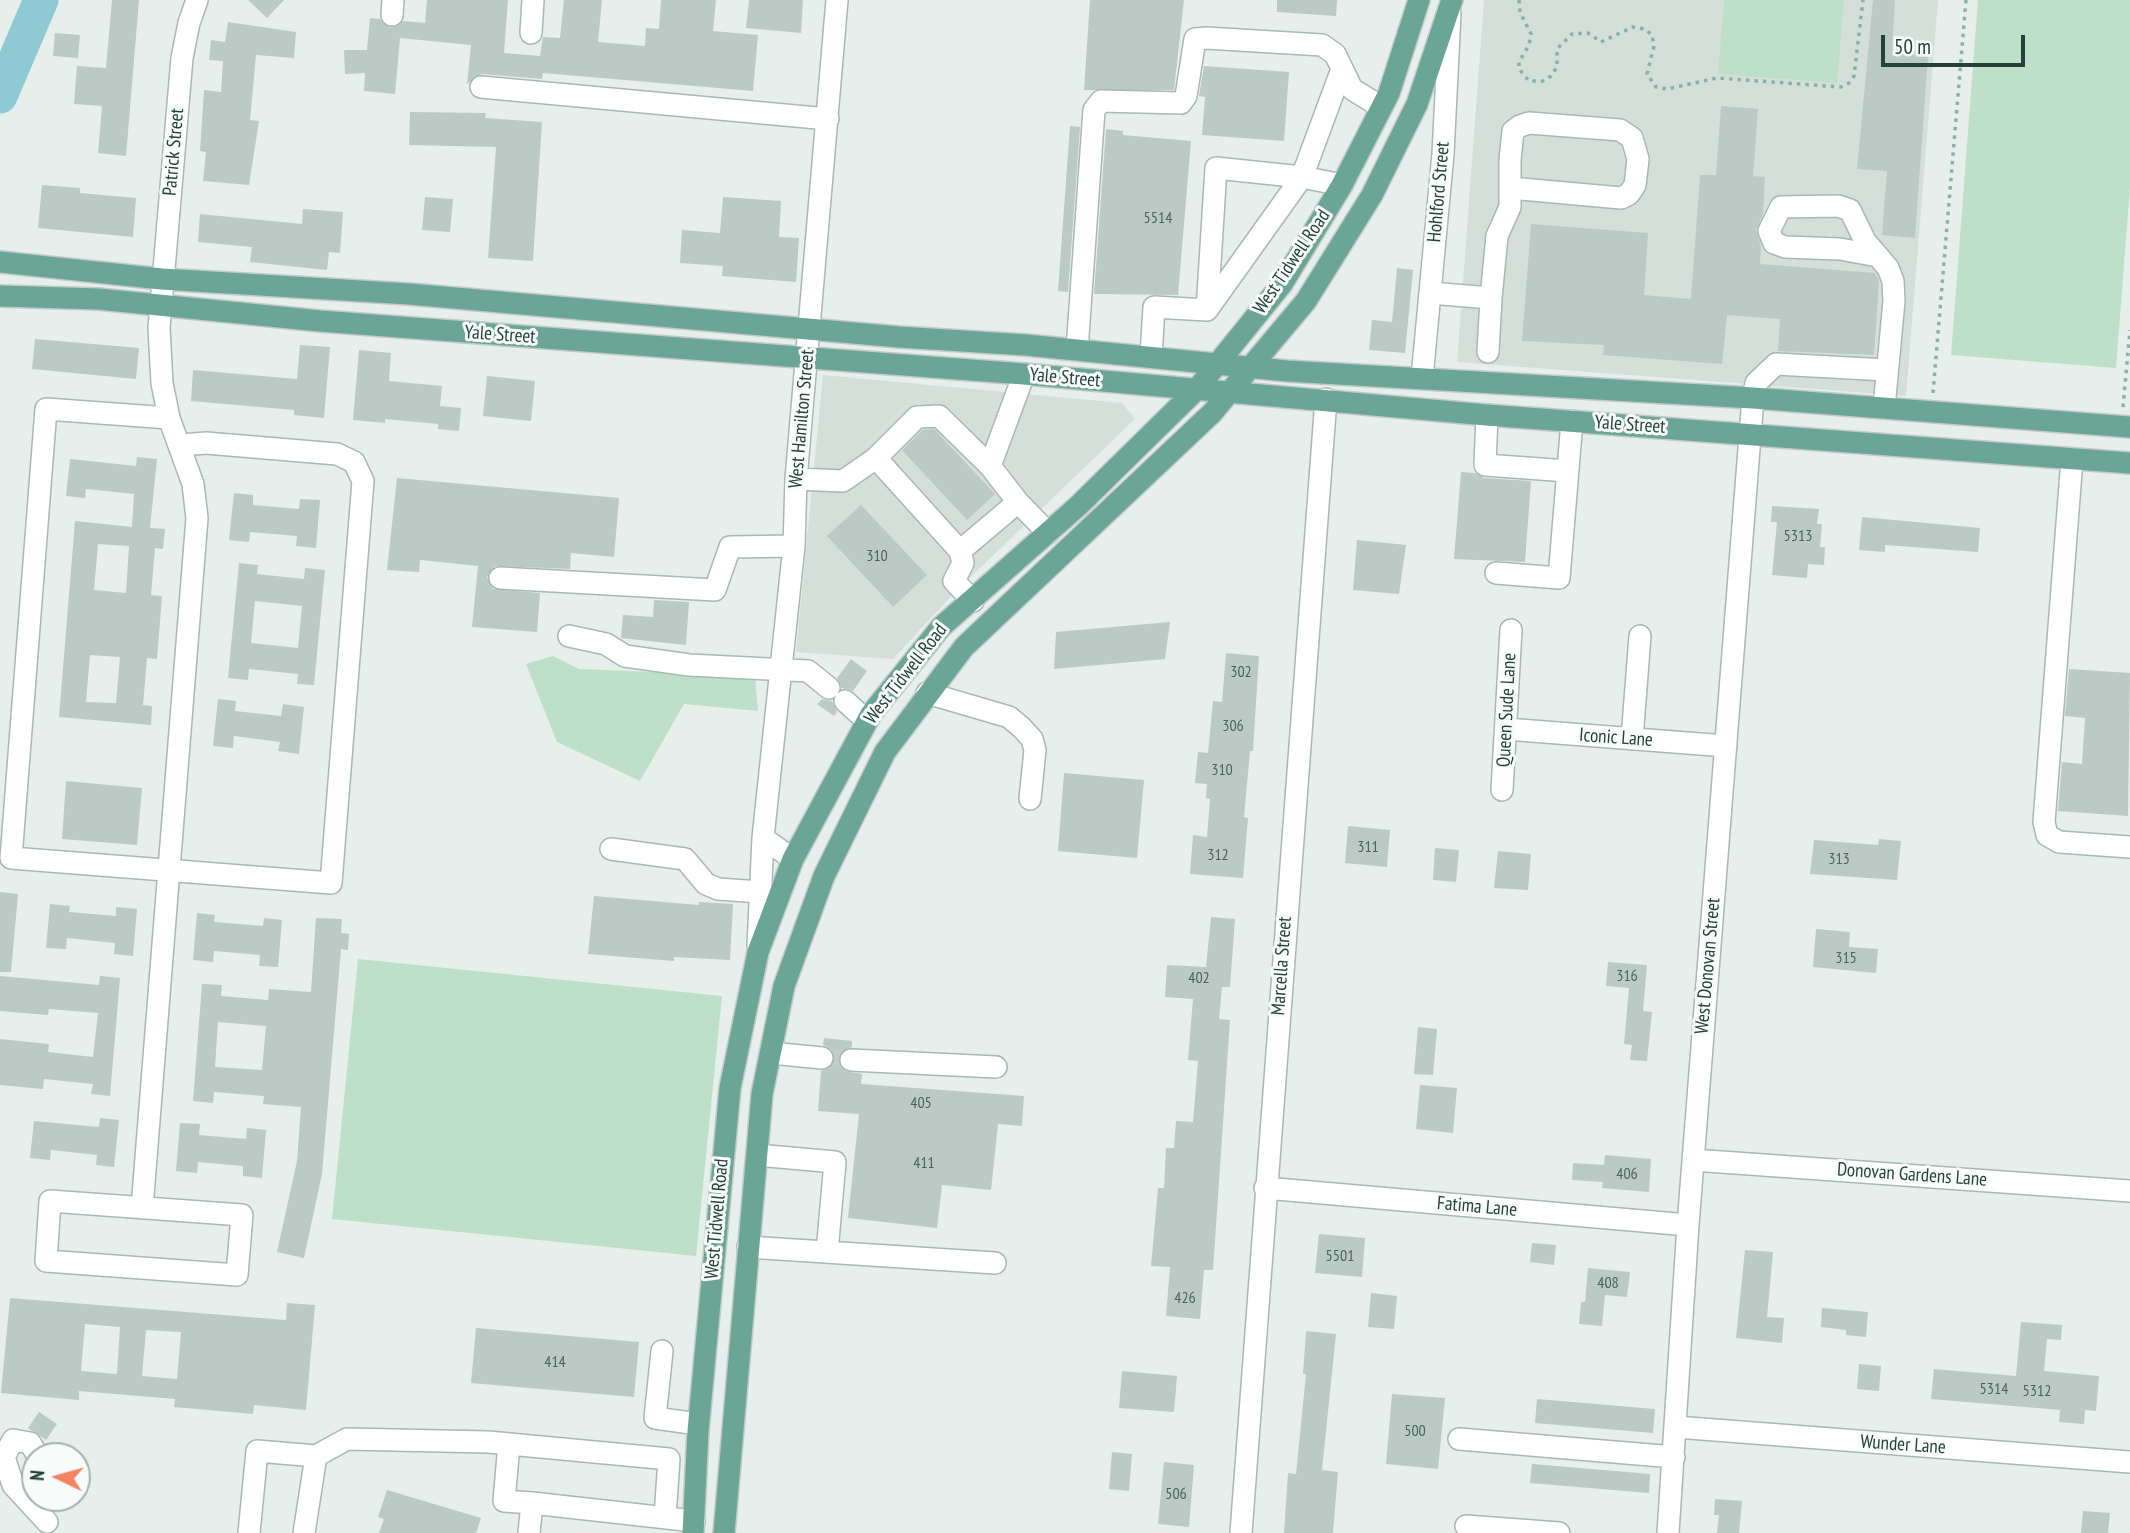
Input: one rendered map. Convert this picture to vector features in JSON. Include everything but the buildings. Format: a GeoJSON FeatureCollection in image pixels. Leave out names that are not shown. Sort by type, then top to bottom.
{"type":"FeatureCollection","features":[{"type":"Feature","properties":{"kind":"main road","name":"West Tidwell Road"},"geometry":{"type":"LineString","coordinates":[[693,1527],[698,1427],[730,1088],[758,952],[793,859],[867,721],[941,627],[1048,533],[1197,389],[1282,284],[1342,185],[1385,100],[1419,0]]}},
{"type":"Feature","properties":{"kind":"main road","name":"West Tidwell Road"},"geometry":{"type":"LineString","coordinates":[[724,1533],[762,1094],[784,986],[824,876],[884,752],[964,647],[1233,392],[1307,300],[1372,195],[1417,104],[1451,3]]}},
{"type":"Feature","properties":{"kind":"main road"},"geometry":{"type":"LineString","coordinates":[[1385,100],[1417,104]]}},
{"type":"Feature","properties":{"kind":"main road","name":"Yale Street"},"geometry":{"type":"LineString","coordinates":[[0,262],[162,279],[486,301],[1026,345],[1219,362],[1287,371],[1753,398],[2125,427]]}},
{"type":"Feature","properties":{"kind":"main road","name":"Yale Street"},"geometry":{"type":"LineString","coordinates":[[0,296],[66,297],[483,335],[1024,374],[1487,415],[2130,463]]}},
{"type":"Feature","properties":{"kind":"main road"},"geometry":{"type":"LineString","coordinates":[[483,335],[486,301]]}},
{"type":"Feature","properties":{"kind":"main road"},"geometry":{"type":"LineString","coordinates":[[1024,374],[1026,345]]}},
{"type":"Feature","properties":{"kind":"main road"},"geometry":{"type":"LineString","coordinates":[[1985,452],[1988,416]]}},
{"type":"Feature","properties":{"kind":"main road"},"geometry":{"type":"LineString","coordinates":[[973,601],[990,624]]}},
{"type":"Feature","properties":{"kind":"main road"},"geometry":{"type":"LineString","coordinates":[[793,859],[824,876]]}},
{"type":"Feature","properties":{"kind":"main road"},"geometry":{"type":"LineString","coordinates":[[723,1152],[757,1154]]}},
{"type":"Feature","properties":{"kind":"main road"},"geometry":{"type":"LineString","coordinates":[[698,1427],[732,1435]]}},
{"type":"Feature","properties":{"kind":"street","name":"Patrick Street"},"geometry":{"type":"LineString","coordinates":[[142,1208],[197,518],[193,484],[169,418],[161,368],[161,306],[182,58],[197,0]]}},
{"type":"Feature","properties":{"kind":"street"},"geometry":{"type":"LineString","coordinates":[[531,33],[533,0]]}},
{"type":"Feature","properties":{"kind":"street","name":"West Hamilton Street"},"geometry":{"type":"LineString","coordinates":[[758,952],[763,838],[794,545],[796,479],[837,0]]}},
{"type":"Feature","properties":{"kind":"street","name":"Hohlford Street"},"geometry":{"type":"LineString","coordinates":[[1422,378],[1444,140],[1451,3]]}},
{"type":"Feature","properties":{"kind":"street"},"geometry":{"type":"LineString","coordinates":[[1077,350],[1094,110],[1101,101],[1181,103],[1186,96],[1195,40],[1206,38],[1322,45],[1335,54],[1352,89],[1385,100]]}},
{"type":"Feature","properties":{"kind":"street"},"geometry":{"type":"LineString","coordinates":[[1207,310],[1302,177],[1342,69]]}},
{"type":"Feature","properties":{"kind":"street"},"geometry":{"type":"LineString","coordinates":[[481,87],[828,119]]}},
{"type":"Feature","properties":{"kind":"street"},"geometry":{"type":"LineString","coordinates":[[1488,352],[1497,236],[1510,207],[1510,188],[1510,160],[1513,131],[1529,123],[1620,130],[1632,138],[1638,159],[1635,185],[1629,194],[1621,198],[1510,188]]}},
{"type":"Feature","properties":{"kind":"street"},"geometry":{"type":"LineString","coordinates":[[1207,310],[1216,168],[1302,177],[1342,185]]}},
{"type":"Feature","properties":{"kind":"street"},"geometry":{"type":"LineString","coordinates":[[1878,256],[1840,249],[1786,247],[1774,243],[1769,231],[1781,207],[1838,206],[1850,210],[1865,241],[1878,256],[1888,268],[1893,281],[1894,301],[1884,408]]}},
{"type":"Feature","properties":{"kind":"street"},"geometry":{"type":"LineString","coordinates":[[1430,293],[1491,298]]}},
{"type":"Feature","properties":{"kind":"street"},"geometry":{"type":"LineString","coordinates":[[1151,356],[1154,307],[1207,310]]}},
{"type":"Feature","properties":{"kind":"street"},"geometry":{"type":"LineString","coordinates":[[1753,398],[1756,383],[1776,363],[1886,370]]}},
{"type":"Feature","properties":{"kind":"street"},"geometry":{"type":"LineString","coordinates":[[990,466],[1024,374]]}},
{"type":"Feature","properties":{"kind":"street","name":"West Donovan Street"},"geometry":{"type":"LineString","coordinates":[[1668,1533],[1688,1225],[1753,398]]}},
{"type":"Feature","properties":{"kind":"street","name":"Marcella Street"},"geometry":{"type":"LineString","coordinates":[[1241,1533],[1326,399]]}},
{"type":"Feature","properties":{"kind":"street"},"geometry":{"type":"LineString","coordinates":[[169,418],[46,409],[11,858],[331,883],[363,481],[354,462],[337,454],[206,443],[181,445]]}},
{"type":"Feature","properties":{"kind":"street"},"geometry":{"type":"LineString","coordinates":[[1487,415],[1485,465],[1568,471]]}},
{"type":"Feature","properties":{"kind":"street"},"geometry":{"type":"LineString","coordinates":[[796,479],[843,481],[876,458],[917,417],[939,416],[990,466],[1018,502],[1048,533]]}},
{"type":"Feature","properties":{"kind":"street"},"geometry":{"type":"LineString","coordinates":[[1496,573],[1559,578],[1572,421]]}},
{"type":"Feature","properties":{"kind":"street"},"geometry":{"type":"LineString","coordinates":[[876,458],[960,551],[963,563],[954,581],[973,601]]}},
{"type":"Feature","properties":{"kind":"street"},"geometry":{"type":"LineString","coordinates":[[2072,458],[2044,822],[2047,835],[2060,842],[2130,847]]}},
{"type":"Feature","properties":{"kind":"street"},"geometry":{"type":"LineString","coordinates":[[960,551],[1018,502]]}},
{"type":"Feature","properties":{"kind":"street"},"geometry":{"type":"LineString","coordinates":[[500,578],[715,590],[730,547],[794,545]]}},
{"type":"Feature","properties":{"kind":"street","name":"Queen Sude Lane"},"geometry":{"type":"LineString","coordinates":[[1502,790],[1511,630]]}},
{"type":"Feature","properties":{"kind":"street"},"geometry":{"type":"LineString","coordinates":[[569,636],[606,644],[625,656],[689,665],[808,671],[867,721]]}},
{"type":"Feature","properties":{"kind":"street"},"geometry":{"type":"LineString","coordinates":[[1632,739],[1640,636]]}},
{"type":"Feature","properties":{"kind":"street"},"geometry":{"type":"LineString","coordinates":[[927,693],[1009,717],[1032,739],[1035,750],[1030,799]]}},
{"type":"Feature","properties":{"kind":"street","name":"Iconic Lane"},"geometry":{"type":"LineString","coordinates":[[1506,729],[1726,746]]}},
{"type":"Feature","properties":{"kind":"street"},"geometry":{"type":"LineString","coordinates":[[763,838],[793,859]]}},
{"type":"Feature","properties":{"kind":"street"},"geometry":{"type":"LineString","coordinates":[[611,849],[685,859],[706,884],[718,889],[760,892]]}},
{"type":"Feature","properties":{"kind":"street"},"geometry":{"type":"LineString","coordinates":[[771,1053],[822,1058]]}},
{"type":"Feature","properties":{"kind":"street"},"geometry":{"type":"LineString","coordinates":[[851,1060],[996,1067]]}},
{"type":"Feature","properties":{"kind":"street"},"geometry":{"type":"LineString","coordinates":[[757,1154],[835,1162],[827,1252]]}},
{"type":"Feature","properties":{"kind":"street","name":"Donovan Gardens Lane"},"geometry":{"type":"LineString","coordinates":[[1693,1160],[2130,1191]]}},
{"type":"Feature","properties":{"kind":"street","name":"Fatima Lane"},"geometry":{"type":"LineString","coordinates":[[1265,1188],[1688,1225]]}},
{"type":"Feature","properties":{"kind":"street"},"geometry":{"type":"LineString","coordinates":[[50,1201],[142,1208],[242,1215],[237,1275],[46,1261],[50,1201]]}},
{"type":"Feature","properties":{"kind":"street"},"geometry":{"type":"LineString","coordinates":[[748,1247],[995,1263]]}},
{"type":"Feature","properties":{"kind":"street"},"geometry":{"type":"LineString","coordinates":[[662,1351],[655,1418],[698,1427]]}},
{"type":"Feature","properties":{"kind":"street","name":"Wunder Lane"},"geometry":{"type":"LineString","coordinates":[[1676,1427],[2130,1462]]}},
{"type":"Feature","properties":{"kind":"street"},"geometry":{"type":"LineString","coordinates":[[249,1533],[257,1451],[316,1456],[347,1439],[509,1444],[669,1460],[665,1517]]}},
{"type":"Feature","properties":{"kind":"street"},"geometry":{"type":"LineString","coordinates":[[1459,1439],[1674,1457]]}},
{"type":"Feature","properties":{"kind":"street"},"geometry":{"type":"LineString","coordinates":[[21,1495],[13,1485],[4,1457],[13,1440],[24,1442]]}},
{"type":"Feature","properties":{"kind":"street"},"geometry":{"type":"LineString","coordinates":[[509,1444],[504,1501],[665,1517],[693,1527]]}},
{"type":"Feature","properties":{"kind":"street"},"geometry":{"type":"LineString","coordinates":[[309,1527],[316,1456]]}},
{"type":"Feature","properties":{"kind":"street"},"geometry":{"type":"LineString","coordinates":[[529,1533],[532,1503]]}},
{"type":"Feature","properties":{"kind":"street"},"geometry":{"type":"LineString","coordinates":[[35,1512],[47,1527]]}},
{"type":"Feature","properties":{"kind":"street"},"geometry":{"type":"LineString","coordinates":[[1466,1526],[1559,1533]]}},
{"type":"Feature","properties":{"kind":"path"},"geometry":{"type":"LineString","coordinates":[[1519,0],[1520,12],[1531,34],[1529,45],[1519,62],[1519,69],[1529,81],[1543,81],[1551,76],[1557,67],[1557,49],[1572,34],[1588,33],[1601,42],[1633,27],[1645,29],[1652,35],[1654,46],[1647,74],[1656,87],[1667,89],[1717,78],[1841,87],[1854,76],[1863,0]]}},
{"type":"Feature","properties":{"kind":"path"},"geometry":{"type":"LineString","coordinates":[[1930,412],[1966,0]]}},
{"type":"Feature","properties":{"kind":"path"},"geometry":{"type":"LineString","coordinates":[[2125,427],[2130,330]]}},
{"type":"Feature","properties":{"kind":"shaded area"},"geometry":{"type":"Polygon","coordinates":[[[1484,0],[1938,0],[1906,396],[1457,362],[1484,0]]]}},
{"type":"Feature","properties":{"kind":"shaded area"},"geometry":{"type":"Polygon","coordinates":[[[823,375],[1122,403],[1135,419],[956,591],[893,659],[796,652],[823,375]]]}},
{"type":"Feature","properties":{"kind":"green space"},"geometry":{"type":"Polygon","coordinates":[[[1724,0],[1844,0],[1837,83],[1718,74],[1724,0]]]}},
{"type":"Feature","properties":{"kind":"green space"},"geometry":{"type":"Polygon","coordinates":[[[1978,0],[2130,0],[2130,187],[2116,368],[1951,355],[1978,0]]]}},
{"type":"Feature","properties":{"kind":"green space"},"geometry":{"type":"Polygon","coordinates":[[[553,656],[579,669],[755,676],[758,711],[684,704],[640,781],[557,742],[526,664],[553,656]]]}},
{"type":"Feature","properties":{"kind":"green space"},"geometry":{"type":"Polygon","coordinates":[[[358,959],[722,996],[696,1256],[332,1219],[358,959]]]}},
{"type":"Feature","properties":{"kind":"waterway"},"geometry":{"type":"LineString","coordinates":[[0,96],[41,0]]}},
{"type":"Feature","properties":{"kind":"tunnel"},"geometry":{"type":"LineString","coordinates":[[822,1058],[851,1060]]}}]}
